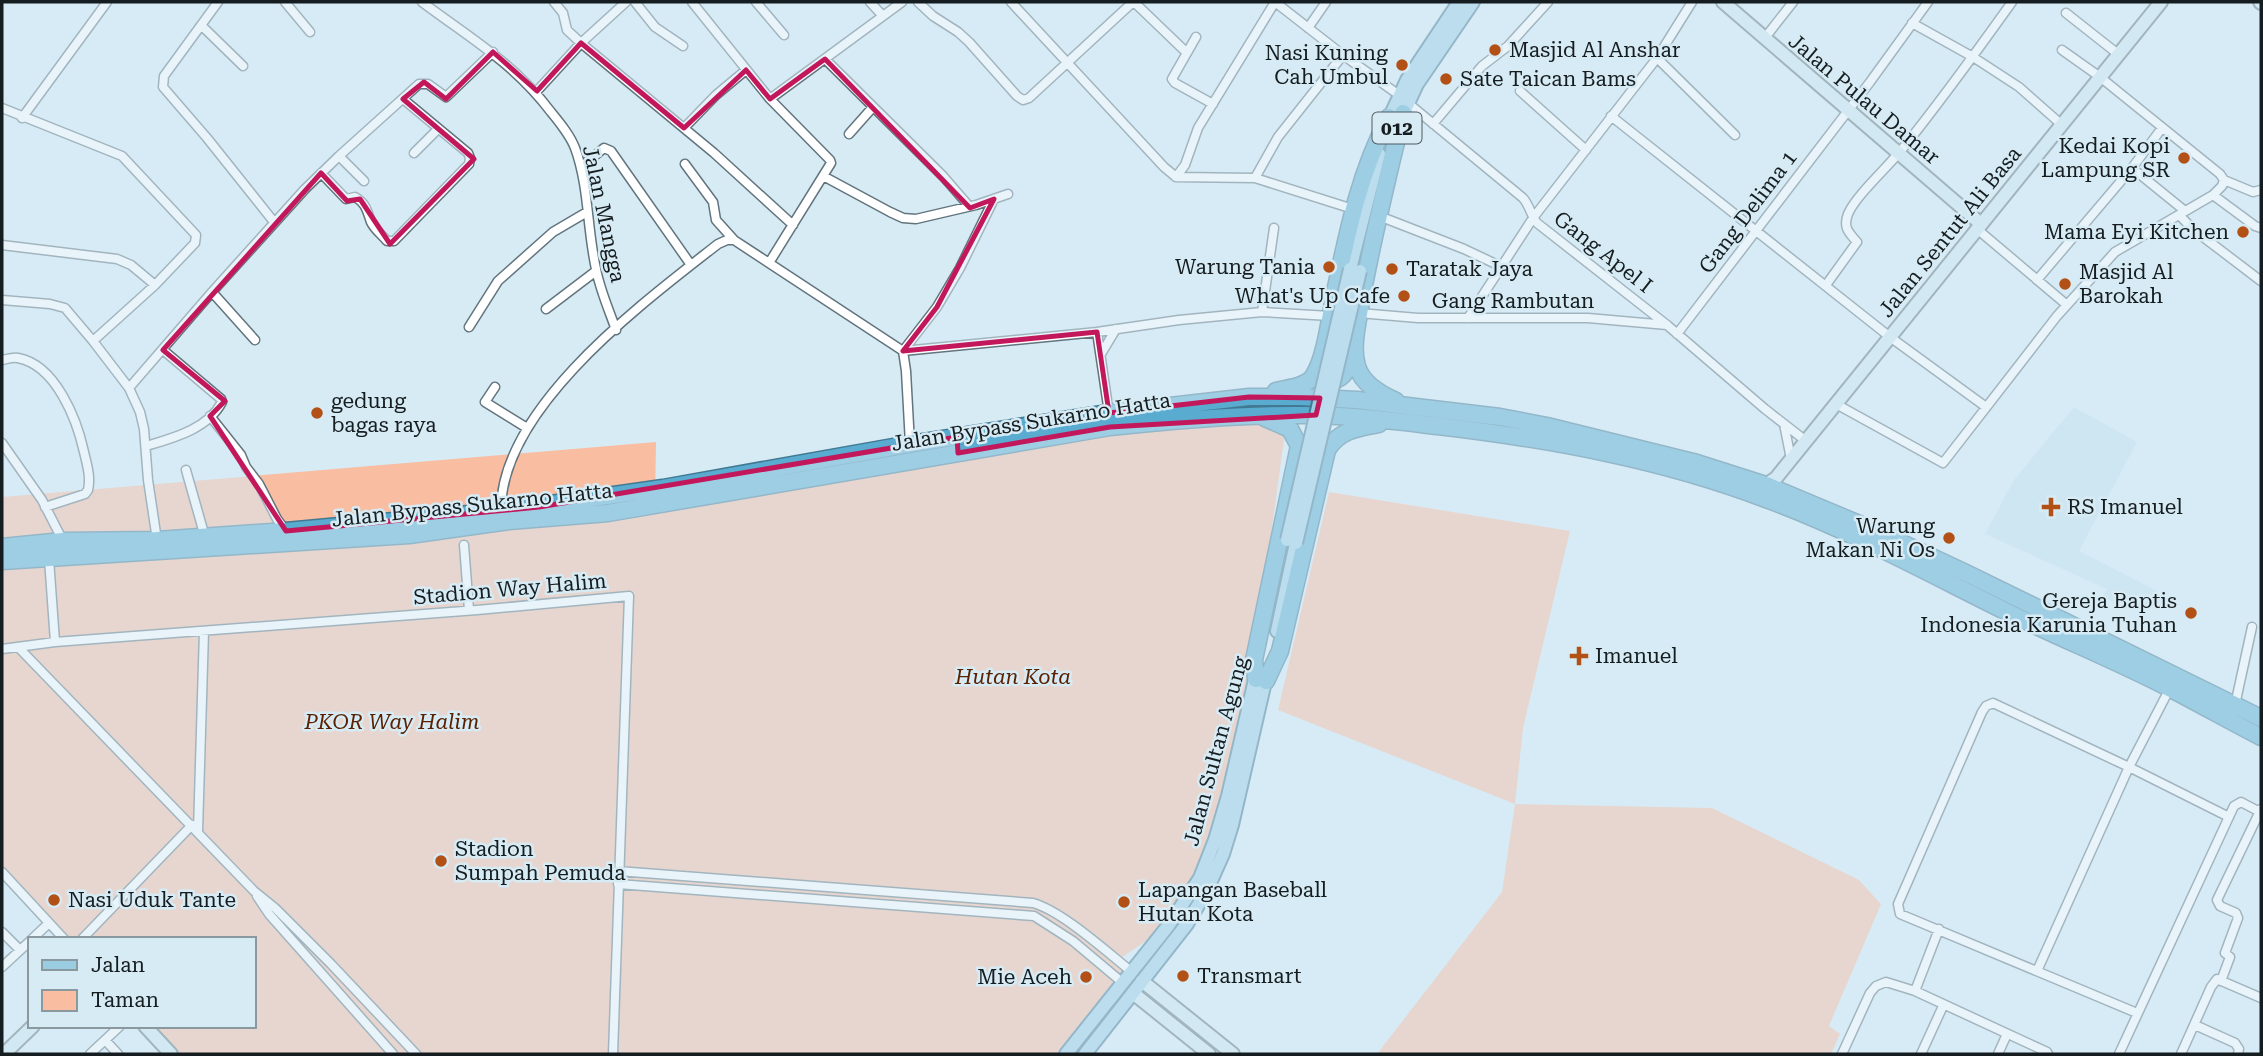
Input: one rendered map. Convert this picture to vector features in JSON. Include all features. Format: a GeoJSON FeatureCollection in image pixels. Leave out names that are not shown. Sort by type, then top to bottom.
{"type":"FeatureCollection","features":[{"type":"Feature","properties":{"kind":"highway"},"geometry":{"type":"LineString","coordinates":[[1249,397],[1306,382],[1315,374],[1353,209],[1376,141],[1400,107]]}},
{"type":"Feature","properties":{"kind":"highway"},"geometry":{"type":"LineString","coordinates":[[1400,107],[1359,313],[1355,358],[1361,376],[1377,391],[1410,406]]}},
{"type":"Feature","properties":{"kind":"highway"},"geometry":{"type":"LineString","coordinates":[[1319,365],[1326,380],[1335,381],[1343,376],[1356,334]]}},
{"type":"Feature","properties":{"kind":"highway","name":"Jalan Bypass Sukarno Hatta"},"geometry":{"type":"LineString","coordinates":[[2,561],[409,535],[509,521],[608,513],[1109,413],[1249,397],[1326,398],[1500,417],[1698,463],[1766,485],[1894,539],[2055,626],[2173,682],[2235,705],[2261,718]]}},
{"type":"Feature","properties":{"kind":"highway"},"geometry":{"type":"LineString","coordinates":[[1257,415],[1287,427],[1299,446]]}},
{"type":"Feature","properties":{"kind":"highway","name":"Jalan Bypass Sukarno Hatta"},"geometry":{"type":"LineString","coordinates":[[2,547],[63,541],[205,537],[501,511],[663,488],[910,444],[958,445],[1185,419],[1318,415],[1395,421],[1569,444],[1696,477],[1753,495],[1843,531],[2010,613],[2055,626]]}},
{"type":"Feature","properties":{"kind":"highway"},"geometry":{"type":"LineString","coordinates":[[1327,450],[1337,438],[1350,430],[1395,421]]}},
{"type":"Feature","properties":{"kind":"highway"},"geometry":{"type":"LineString","coordinates":[[1315,427],[1324,433],[1327,450],[1280,651],[1261,680],[1254,660],[1299,446],[1305,430],[1315,427]]}},
{"type":"Feature","properties":{"kind":"highway","name":"Jalan Bypass Sukarno Hatta"},"geometry":{"type":"LineString","coordinates":[[2173,682],[2261,737]]}},
{"type":"Feature","properties":{"kind":"main road","name":"012"},"geometry":{"type":"LineString","coordinates":[[1400,107],[1406,80],[1460,2]]}},
{"type":"Feature","properties":{"kind":"main road","name":"012"},"geometry":{"type":"LineString","coordinates":[[1400,107],[1473,2]]}},
{"type":"Feature","properties":{"kind":"main road","name":"Jalan Sultan Agung"},"geometry":{"type":"LineString","coordinates":[[1085,1054],[1187,924],[1206,892],[1223,854],[1240,795],[1261,680],[1355,270],[1400,107]]}},
{"type":"Feature","properties":{"kind":"main road","name":"Jalan Sultan Agung"},"geometry":{"type":"LineString","coordinates":[[1066,1054],[1178,912],[1200,878],[1215,840],[1261,680]]}},
{"type":"Feature","properties":{"kind":"street"},"geometry":{"type":"LineString","coordinates":[[22,118],[107,2]]}},
{"type":"Feature","properties":{"kind":"street"},"geometry":{"type":"LineString","coordinates":[[218,2],[164,76],[163,87],[274,222]]}},
{"type":"Feature","properties":{"kind":"street"},"geometry":{"type":"LineString","coordinates":[[285,2],[310,32]]}},
{"type":"Feature","properties":{"kind":"street","name":"Jalan Mangga"},"geometry":{"type":"LineString","coordinates":[[422,2],[493,52],[536,92],[574,145],[581,167],[596,271],[616,330]]}},
{"type":"Feature","properties":{"kind":"street"},"geometry":{"type":"LineString","coordinates":[[554,2],[563,13],[567,30],[684,128],[793,225]]}},
{"type":"Feature","properties":{"kind":"street"},"geometry":{"type":"LineString","coordinates":[[536,92],[581,43],[626,2]]}},
{"type":"Feature","properties":{"kind":"street"},"geometry":{"type":"LineString","coordinates":[[635,2],[654,27],[683,46]]}},
{"type":"Feature","properties":{"kind":"street"},"geometry":{"type":"LineString","coordinates":[[692,2],[770,99],[830,160],[825,177],[769,263]]}},
{"type":"Feature","properties":{"kind":"street"},"geometry":{"type":"LineString","coordinates":[[756,2],[784,35]]}},
{"type":"Feature","properties":{"kind":"street"},"geometry":{"type":"LineString","coordinates":[[870,2],[882,15]]}},
{"type":"Feature","properties":{"kind":"street"},"geometry":{"type":"LineString","coordinates":[[770,99],[902,2]]}},
{"type":"Feature","properties":{"kind":"street"},"geometry":{"type":"LineString","coordinates":[[918,2],[933,16],[958,32],[1023,100],[1029,98],[1134,2],[1186,52]]}},
{"type":"Feature","properties":{"kind":"street"},"geometry":{"type":"LineString","coordinates":[[1011,2],[1176,177],[1255,178],[1353,209]]}},
{"type":"Feature","properties":{"kind":"street"},"geometry":{"type":"LineString","coordinates":[[1176,177],[1185,165],[1198,128],[1275,2]]}},
{"type":"Feature","properties":{"kind":"street","name":"Gang Apel I"},"geometry":{"type":"LineString","coordinates":[[1275,2],[1343,55],[1400,107],[1433,124],[1523,198],[1532,211],[1533,218],[1806,440]]}},
{"type":"Feature","properties":{"kind":"street"},"geometry":{"type":"LineString","coordinates":[[1308,28],[1326,2]]}},
{"type":"Feature","properties":{"kind":"street"},"geometry":{"type":"LineString","coordinates":[[1433,124],[1482,66],[1508,46],[1548,2]]}},
{"type":"Feature","properties":{"kind":"street"},"geometry":{"type":"LineString","coordinates":[[1468,318],[1533,218],[1657,58],[1692,2]]}},
{"type":"Feature","properties":{"kind":"street","name":"Jalan Pulau Damar"},"geometry":{"type":"LineString","coordinates":[[1723,2],[1979,226]]}},
{"type":"Feature","properties":{"kind":"street"},"geometry":{"type":"LineString","coordinates":[[1765,39],[1793,2]]}},
{"type":"Feature","properties":{"kind":"street","name":"Gang Delima 1"},"geometry":{"type":"LineString","coordinates":[[1677,334],[1928,2]]}},
{"type":"Feature","properties":{"kind":"street"},"geometry":{"type":"LineString","coordinates":[[1825,285],[1857,242],[1845,225],[1848,214],[1973,57],[2012,2]]}},
{"type":"Feature","properties":{"kind":"street","name":"Jalan Sentut Ali Basa"},"geometry":{"type":"LineString","coordinates":[[1766,485],[1776,478],[2160,2]]}},
{"type":"Feature","properties":{"kind":"street"},"geometry":{"type":"LineString","coordinates":[[2066,13],[2118,54]]}},
{"type":"Feature","properties":{"kind":"street"},"geometry":{"type":"LineString","coordinates":[[1912,23],[1973,57],[2019,87],[2062,125]]}},
{"type":"Feature","properties":{"kind":"street"},"geometry":{"type":"LineString","coordinates":[[202,26],[243,66]]}},
{"type":"Feature","properties":{"kind":"street"},"geometry":{"type":"LineString","coordinates":[[1196,37],[1172,77],[1173,81],[1213,104]]}},
{"type":"Feature","properties":{"kind":"street"},"geometry":{"type":"LineString","coordinates":[[2062,50],[2100,77],[2224,180],[2253,192],[2261,190]]}},
{"type":"Feature","properties":{"kind":"street"},"geometry":{"type":"LineString","coordinates":[[129,388],[274,222],[339,156],[419,83],[424,82],[446,97],[493,52]]}},
{"type":"Feature","properties":{"kind":"street"},"geometry":{"type":"LineString","coordinates":[[1255,178],[1278,136],[1343,55]]}},
{"type":"Feature","properties":{"kind":"street"},"geometry":{"type":"LineString","coordinates":[[1657,58],[1735,135]]}},
{"type":"Feature","properties":{"kind":"street"},"geometry":{"type":"LineString","coordinates":[[825,59],[943,176],[969,206]]}},
{"type":"Feature","properties":{"kind":"street"},"geometry":{"type":"LineString","coordinates":[[684,128],[710,100],[746,69]]}},
{"type":"Feature","properties":{"kind":"street"},"geometry":{"type":"LineString","coordinates":[[1520,91],[1586,150]]}},
{"type":"Feature","properties":{"kind":"street"},"geometry":{"type":"LineString","coordinates":[[321,173],[346,199],[360,199],[370,212],[372,224],[390,243],[394,241],[469,164],[470,158],[468,153],[403,99]]}},
{"type":"Feature","properties":{"kind":"street"},"geometry":{"type":"LineString","coordinates":[[849,134],[873,107]]}},
{"type":"Feature","properties":{"kind":"street"},"geometry":{"type":"LineString","coordinates":[[2,108],[122,156],[196,235],[195,243],[155,285],[93,341]]}},
{"type":"Feature","properties":{"kind":"street"},"geometry":{"type":"LineString","coordinates":[[1611,116],[1890,337],[1986,407]]}},
{"type":"Feature","properties":{"kind":"street"},"geometry":{"type":"LineString","coordinates":[[2038,280],[2162,128]]}},
{"type":"Feature","properties":{"kind":"street"},"geometry":{"type":"LineString","coordinates":[[414,153],[438,129]]}},
{"type":"Feature","properties":{"kind":"street"},"geometry":{"type":"LineString","coordinates":[[581,167],[604,148],[611,151],[691,265]]}},
{"type":"Feature","properties":{"kind":"street"},"geometry":{"type":"LineString","coordinates":[[339,156],[364,181]]}},
{"type":"Feature","properties":{"kind":"street"},"geometry":{"type":"LineString","coordinates":[[685,164],[713,202],[716,220],[734,240],[902,351],[1097,332],[1262,312],[1330,316]]}},
{"type":"Feature","properties":{"kind":"street"},"geometry":{"type":"LineString","coordinates":[[2132,168],[2182,213],[2194,230],[2261,281]]}},
{"type":"Feature","properties":{"kind":"street"},"geometry":{"type":"LineString","coordinates":[[825,177],[903,218],[930,217],[1008,194]]}},
{"type":"Feature","properties":{"kind":"street"},"geometry":{"type":"LineString","coordinates":[[1836,404],[1943,463],[2067,304],[2115,252],[2213,195],[2224,180]]}},
{"type":"Feature","properties":{"kind":"street"},"geometry":{"type":"LineString","coordinates":[[2213,195],[2261,228]]}},
{"type":"Feature","properties":{"kind":"street"},"geometry":{"type":"LineString","coordinates":[[910,444],[906,371],[902,351],[937,307],[960,268],[994,199]]}},
{"type":"Feature","properties":{"kind":"street"},"geometry":{"type":"LineString","coordinates":[[469,327],[498,281],[553,232],[587,212]]}},
{"type":"Feature","properties":{"kind":"street"},"geometry":{"type":"LineString","coordinates":[[1379,216],[1464,248],[1500,266]]}},
{"type":"Feature","properties":{"kind":"street"},"geometry":{"type":"LineString","coordinates":[[1979,226],[2067,304]]}},
{"type":"Feature","properties":{"kind":"street"},"geometry":{"type":"LineString","coordinates":[[1262,312],[1273,228]]}},
{"type":"Feature","properties":{"kind":"street"},"geometry":{"type":"LineString","coordinates":[[501,511],[507,473],[527,428],[558,386],[588,354],[648,299],[718,244],[734,240]]}},
{"type":"Feature","properties":{"kind":"street"},"geometry":{"type":"LineString","coordinates":[[2,245],[117,259],[131,265],[155,285]]}},
{"type":"Feature","properties":{"kind":"street"},"geometry":{"type":"LineString","coordinates":[[547,309],[596,271]]}},
{"type":"Feature","properties":{"kind":"street"},"geometry":{"type":"LineString","coordinates":[[212,292],[255,340]]}},
{"type":"Feature","properties":{"kind":"street"},"geometry":{"type":"LineString","coordinates":[[2,300],[60,306],[69,312],[129,388],[140,412],[157,540]]}},
{"type":"Feature","properties":{"kind":"street","name":"Gang Rambutan"},"geometry":{"type":"LineString","coordinates":[[1359,313],[1418,318],[1588,318],[1667,325]]}},
{"type":"Feature","properties":{"kind":"street"},"geometry":{"type":"LineString","coordinates":[[1101,354],[1116,329]]}},
{"type":"Feature","properties":{"kind":"street"},"geometry":{"type":"LineString","coordinates":[[1097,332],[1109,413]]}},
{"type":"Feature","properties":{"kind":"street"},"geometry":{"type":"LineString","coordinates":[[146,446],[186,433],[221,405],[221,399],[163,350]]}},
{"type":"Feature","properties":{"kind":"street"},"geometry":{"type":"LineString","coordinates":[[2,359],[17,357],[34,364],[49,378],[70,406],[81,438],[89,475],[88,490],[85,494],[45,507]]}},
{"type":"Feature","properties":{"kind":"street"},"geometry":{"type":"LineString","coordinates":[[495,387],[485,402],[527,428]]}},
{"type":"Feature","properties":{"kind":"street"},"geometry":{"type":"LineString","coordinates":[[210,416],[241,455],[286,531]]}},
{"type":"Feature","properties":{"kind":"street"},"geometry":{"type":"LineString","coordinates":[[1784,424],[1791,459]]}},
{"type":"Feature","properties":{"kind":"street"},"geometry":{"type":"LineString","coordinates":[[2,443],[45,507],[63,541]]}},
{"type":"Feature","properties":{"kind":"street"},"geometry":{"type":"LineString","coordinates":[[186,470],[205,537]]}},
{"type":"Feature","properties":{"kind":"street"},"geometry":{"type":"LineString","coordinates":[[464,545],[469,610]]}},
{"type":"Feature","properties":{"kind":"street"},"geometry":{"type":"LineString","coordinates":[[50,559],[55,642]]}},
{"type":"Feature","properties":{"kind":"street","name":"Stadion Way Halim"},"geometry":{"type":"LineString","coordinates":[[2,649],[55,642],[629,596],[613,1054]]}},
{"type":"Feature","properties":{"kind":"street"},"geometry":{"type":"LineString","coordinates":[[2235,705],[2252,627]]}},
{"type":"Feature","properties":{"kind":"street"},"geometry":{"type":"LineString","coordinates":[[84,937],[195,828],[204,631]]}},
{"type":"Feature","properties":{"kind":"street"},"geometry":{"type":"LineString","coordinates":[[19,648],[254,891],[275,908],[331,964],[416,1054]]}},
{"type":"Feature","properties":{"kind":"street"},"geometry":{"type":"LineString","coordinates":[[2037,971],[2129,766],[2173,682]]}},
{"type":"Feature","properties":{"kind":"street"},"geometry":{"type":"LineString","coordinates":[[2137,1013],[1939,929],[1904,917],[1897,908],[1986,706],[1993,703],[2129,766],[2228,817]]}},
{"type":"Feature","properties":{"kind":"street"},"geometry":{"type":"LineString","coordinates":[[2119,1054],[2228,817],[2237,803],[2241,802],[2260,814],[2217,900],[2220,906],[2236,913],[2238,918],[2225,953],[2230,957],[2221,981]]}},
{"type":"Feature","properties":{"kind":"street"},"geometry":{"type":"LineString","coordinates":[[618,871],[1033,903],[1082,931],[1132,972]]}},
{"type":"Feature","properties":{"kind":"street"},"geometry":{"type":"LineString","coordinates":[[2,872],[62,937]]}},
{"type":"Feature","properties":{"kind":"street"},"geometry":{"type":"LineString","coordinates":[[618,884],[1034,916],[1073,941],[1123,983]]}},
{"type":"Feature","properties":{"kind":"street"},"geometry":{"type":"LineString","coordinates":[[254,891],[269,914],[393,1054]]}},
{"type":"Feature","properties":{"kind":"street"},"geometry":{"type":"LineString","coordinates":[[34,937],[49,923]]}},
{"type":"Feature","properties":{"kind":"street"},"geometry":{"type":"LineString","coordinates":[[1915,991],[1939,929]]}},
{"type":"Feature","properties":{"kind":"street"},"geometry":{"type":"LineString","coordinates":[[2,932],[19,950]]}},
{"type":"Feature","properties":{"kind":"street"},"geometry":{"type":"LineString","coordinates":[[2,967],[28,942]]}},
{"type":"Feature","properties":{"kind":"street"},"geometry":{"type":"LineString","coordinates":[[321,973],[331,964]]}},
{"type":"Feature","properties":{"kind":"street"},"geometry":{"type":"LineString","coordinates":[[2181,1054],[2217,979],[2261,998]]}},
{"type":"Feature","properties":{"kind":"street"},"geometry":{"type":"LineString","coordinates":[[1142,981],[1233,1054]]}},
{"type":"Feature","properties":{"kind":"street"},"geometry":{"type":"LineString","coordinates":[[1842,1054],[1863,1005],[1877,986],[1886,982],[1915,991],[2048,1054]]}},
{"type":"Feature","properties":{"kind":"street"},"geometry":{"type":"LineString","coordinates":[[1133,993],[1209,1054]]}},
{"type":"Feature","properties":{"kind":"street"},"geometry":{"type":"LineString","coordinates":[[355,1012],[366,1001]]}},
{"type":"Feature","properties":{"kind":"street"},"geometry":{"type":"LineString","coordinates":[[1921,1054],[1943,1006]]}},
{"type":"Feature","properties":{"kind":"street"},"geometry":{"type":"LineString","coordinates":[[2195,1025],[2235,1043],[2241,1053]]}},
{"type":"Feature","properties":{"kind":"street"},"geometry":{"type":"LineString","coordinates":[[4,1054],[31,1028]]}},
{"type":"Feature","properties":{"kind":"street"},"geometry":{"type":"LineString","coordinates":[[90,1054],[118,1028]]}},
{"type":"Feature","properties":{"kind":"street"},"geometry":{"type":"LineString","coordinates":[[147,1028],[171,1054]]}},
{"type":"Feature","properties":{"kind":"street"},"geometry":{"type":"LineString","coordinates":[[1998,1054],[2007,1034]]}},
{"type":"Feature","properties":{"kind":"street"},"geometry":{"type":"LineString","coordinates":[[105,1040],[118,1054]]}},
{"type":"Feature","properties":{"kind":"highlighted area"},"geometry":{"type":"Polygon","coordinates":[[[581,43],[684,128],[746,70],[770,99],[825,59],[970,208],[994,199],[937,307],[903,351],[1097,332],[1109,413],[1249,397],[1320,398],[1316,415],[1110,427],[958,453],[957,437],[539,507],[286,531],[210,416],[225,401],[163,350],[321,173],[347,201],[360,199],[390,244],[474,159],[403,99],[424,82],[446,99],[493,52],[537,91],[581,43]]]}},
{"type":"Feature","properties":{"kind":"shaded area","name":"RS Imanuel"},"geometry":{"type":"Polygon","coordinates":[[[2074,407],[2137,442],[2079,551],[2157,591],[2147,612],[2124,596],[2118,605],[2103,596],[2107,589],[1985,534],[2014,480],[2074,407]]]}},
{"type":"Feature","properties":{"kind":"green space"},"geometry":{"type":"Polygon","coordinates":[[[1169,420],[1245,421],[1285,433],[1251,678],[1200,876],[1168,926],[1115,962],[1130,972],[1064,1054],[171,1054],[146,1028],[256,1028],[256,937],[60,937],[2,873],[2,497],[656,442],[655,502],[1169,420]]]}},
{"type":"Feature","properties":{"kind":"green space"},"geometry":{"type":"Polygon","coordinates":[[[1329,492],[1570,531],[1523,728],[1515,804],[1278,710],[1329,492]]]}},
{"type":"Feature","properties":{"kind":"green space"},"geometry":{"type":"Polygon","coordinates":[[[1515,804],[1712,808],[1859,880],[1881,904],[1829,1026],[1840,1034],[1831,1054],[1377,1054],[1502,892],[1515,804]]]}},
{"type":"Feature","properties":{"kind":"place","name":"Masjid Al Anshar"},"geometry":{"type":"Point","coordinates":[1495,50]}},
{"type":"Feature","properties":{"kind":"place","name":"Nasi Kuning Cah Umbul"},"geometry":{"type":"Point","coordinates":[1402,65]}},
{"type":"Feature","properties":{"kind":"place","name":"Sate Taican Bams"},"geometry":{"type":"Point","coordinates":[1446,79]}},
{"type":"Feature","properties":{"kind":"place","name":"Kedai Kopi Lampung SR"},"geometry":{"type":"Point","coordinates":[2184,158]}},
{"type":"Feature","properties":{"kind":"place","name":"Mama Eyi Kitchen"},"geometry":{"type":"Point","coordinates":[2243,232]}},
{"type":"Feature","properties":{"kind":"place","name":"Warung Tania"},"geometry":{"type":"Point","coordinates":[1329,267]}},
{"type":"Feature","properties":{"kind":"place","name":"Taratak Jaya"},"geometry":{"type":"Point","coordinates":[1392,269]}},
{"type":"Feature","properties":{"kind":"place","name":"Masjid Al Barokah"},"geometry":{"type":"Point","coordinates":[2065,284]}},
{"type":"Feature","properties":{"kind":"place","name":"What's Up Cafe"},"geometry":{"type":"Point","coordinates":[1404,296]}},
{"type":"Feature","properties":{"kind":"place","name":"gedung bagas raya"},"geometry":{"type":"Point","coordinates":[317,413]}},
{"type":"Feature","properties":{"kind":"place","name":"RS Imanuel"},"geometry":{"type":"Point","coordinates":[2051,507]}},
{"type":"Feature","properties":{"kind":"place","name":"Warung Makan Ni Os"},"geometry":{"type":"Point","coordinates":[1949,538]}},
{"type":"Feature","properties":{"kind":"place","name":"Gereja Baptis Indonesia Karunia Tuhan"},"geometry":{"type":"Point","coordinates":[2191,613]}},
{"type":"Feature","properties":{"kind":"place","name":"Imanuel"},"geometry":{"type":"Point","coordinates":[1579,656]}},
{"type":"Feature","properties":{"kind":"place","name":"Stadion Sumpah Pemuda"},"geometry":{"type":"Point","coordinates":[441,861]}},
{"type":"Feature","properties":{"kind":"place","name":"Nasi Uduk Tante"},"geometry":{"type":"Point","coordinates":[54,900]}},
{"type":"Feature","properties":{"kind":"place","name":"Lapangan Baseball Hutan Kota"},"geometry":{"type":"Point","coordinates":[1124,902]}},
{"type":"Feature","properties":{"kind":"place","name":"Transmart"},"geometry":{"type":"Point","coordinates":[1183,976]}},
{"type":"Feature","properties":{"kind":"place","name":"Mie Aceh"},"geometry":{"type":"Point","coordinates":[1086,977]}},
{"type":"Feature","properties":{"kind":"park label","name":"Hutan Kota"},"geometry":{"type":"Point","coordinates":[1013,677]}},
{"type":"Feature","properties":{"kind":"park label","name":"PKOR Way Halim"},"geometry":{"type":"Point","coordinates":[392,722]}}]}
